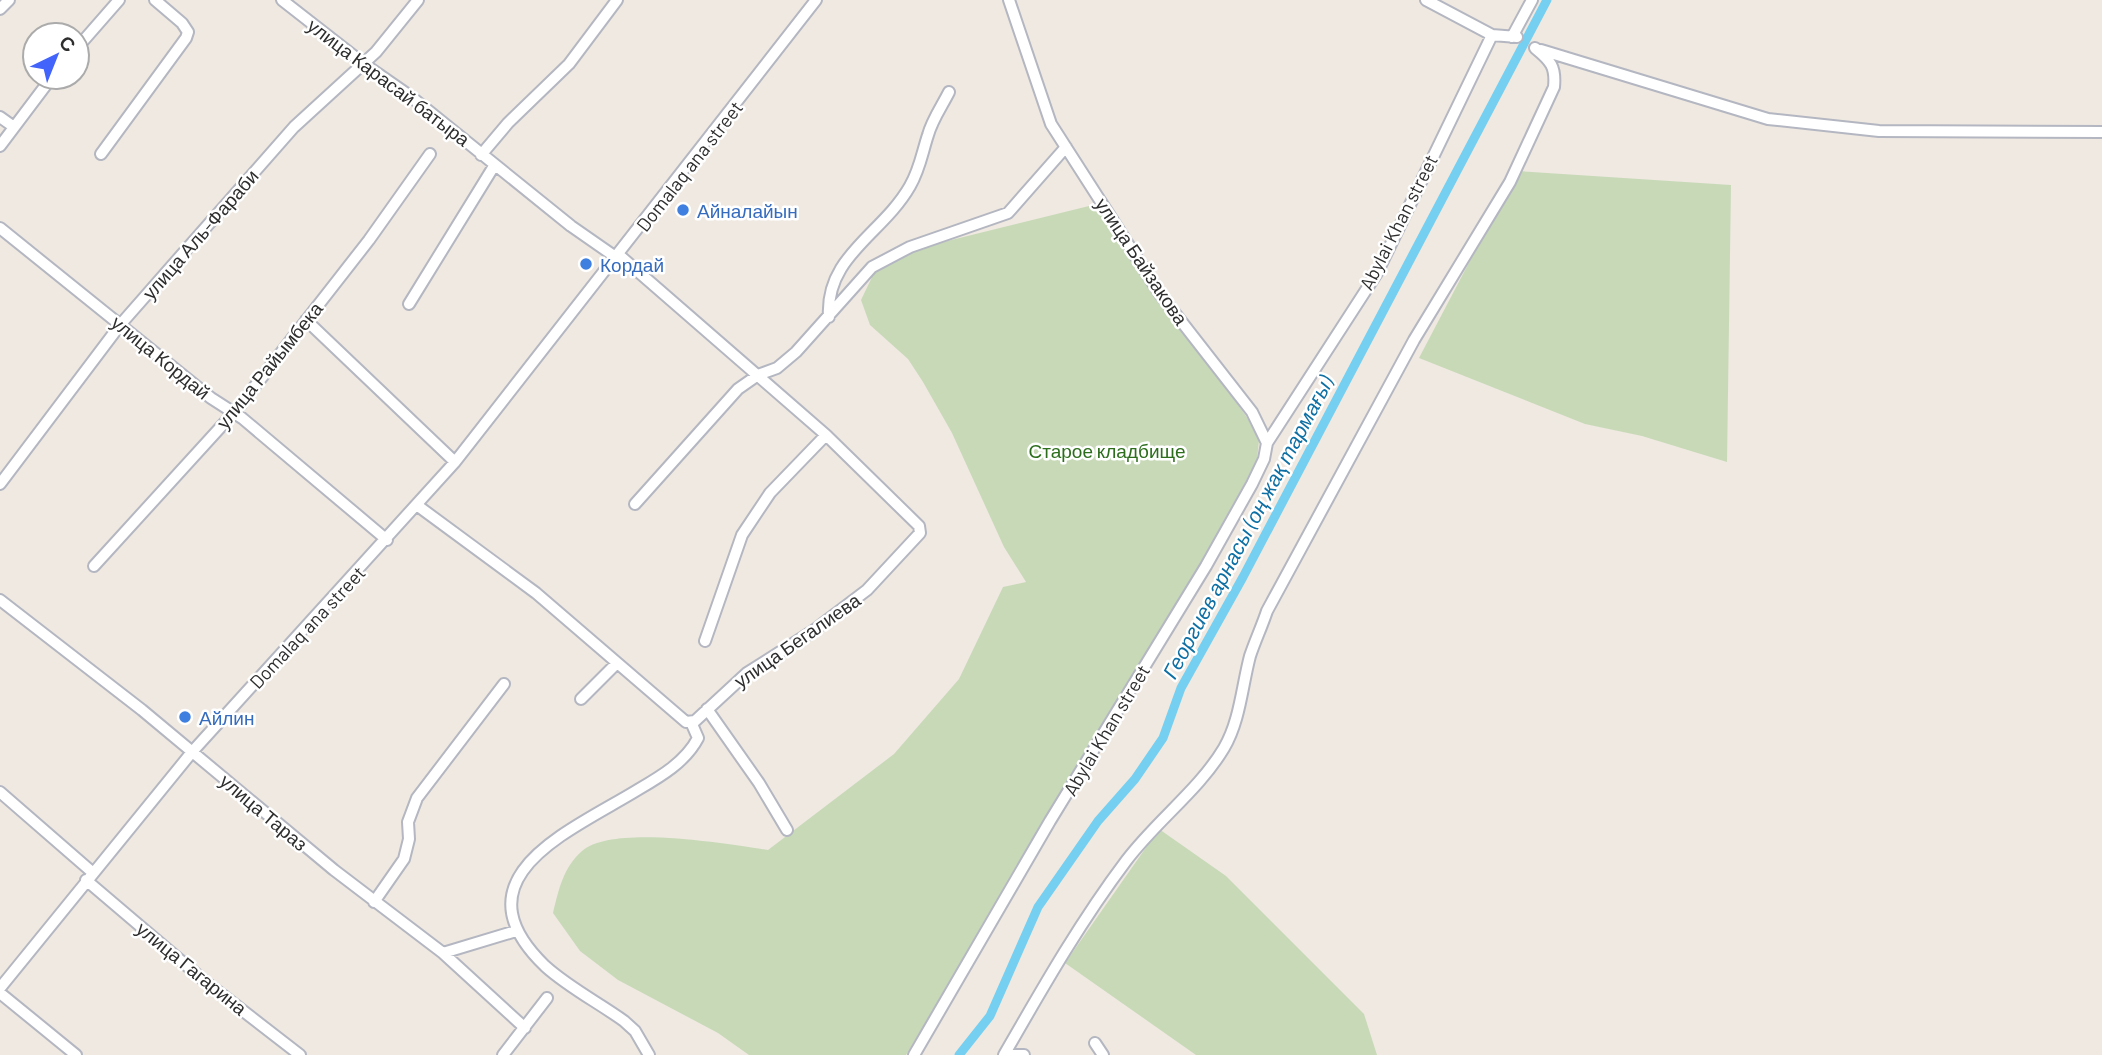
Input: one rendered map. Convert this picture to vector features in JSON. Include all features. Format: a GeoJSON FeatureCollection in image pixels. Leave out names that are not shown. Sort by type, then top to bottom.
{"type":"FeatureCollection","features":[{"type":"Feature","properties":{"kind":"street"},"geometry":{"type":"LineString","coordinates":[[0,9],[9,0]]}},
{"type":"Feature","properties":{"kind":"street"},"geometry":{"type":"LineString","coordinates":[[91,32],[119,0]]}},
{"type":"Feature","properties":{"kind":"street"},"geometry":{"type":"LineString","coordinates":[[101,154],[188,32],[182,23],[155,0]]}},
{"type":"Feature","properties":{"kind":"street","name":"улица Карасай батыра"},"geometry":{"type":"LineString","coordinates":[[282,0],[410,96],[494,166],[618,257],[758,375]]}},
{"type":"Feature","properties":{"kind":"street","name":"улица Аль-Фараби"},"geometry":{"type":"LineString","coordinates":[[0,484],[120,325],[294,127],[364,64],[418,0]]}},
{"type":"Feature","properties":{"kind":"street"},"geometry":{"type":"LineString","coordinates":[[481,155],[508,123],[569,64],[617,0]]}},
{"type":"Feature","properties":{"kind":"street","name":"Domalaq ana street"},"geometry":{"type":"LineString","coordinates":[[0,988],[192,752],[418,506],[455,462],[817,0]]}},
{"type":"Feature","properties":{"kind":"street","name":"улица Байзакова"},"geometry":{"type":"LineString","coordinates":[[1009,0],[1051,124],[1160,294],[1252,412],[1267,443]]}},
{"type":"Feature","properties":{"kind":"street"},"geometry":{"type":"LineString","coordinates":[[1426,0],[1492,35],[1514,37],[1532,0]]}},
{"type":"Feature","properties":{"kind":"street"},"geometry":{"type":"LineString","coordinates":[[1449,12],[1454,0]]}},
{"type":"Feature","properties":{"kind":"street","name":"Abylai Khan street"},"geometry":{"type":"LineString","coordinates":[[914,1055],[1050,821],[1206,566],[1252,484],[1264,459],[1267,443],[1377,273],[1492,35]]}},
{"type":"Feature","properties":{"kind":"street"},"geometry":{"type":"LineString","coordinates":[[1004,1055],[1089,914],[1121,868],[1162,819],[1214,764],[1226,745],[1235,724],[1251,652],[1267,611],[1414,340],[1510,181],[1554,87],[1556,70],[1535,48],[1768,119],[1879,131],[2102,132]]}},
{"type":"Feature","properties":{"kind":"street"},"geometry":{"type":"LineString","coordinates":[[0,146],[41,91]]}},
{"type":"Feature","properties":{"kind":"street"},"geometry":{"type":"LineString","coordinates":[[829,317],[831,282],[838,270],[881,226],[910,186],[932,124],[949,92]]}},
{"type":"Feature","properties":{"kind":"street"},"geometry":{"type":"LineString","coordinates":[[0,117],[14,127]]}},
{"type":"Feature","properties":{"kind":"street"},"geometry":{"type":"LineString","coordinates":[[635,504],[738,389],[758,375],[778,368],[829,317],[861,278],[888,257],[1008,213],[1066,147]]}},
{"type":"Feature","properties":{"kind":"street","name":"улица Райымбека"},"geometry":{"type":"LineString","coordinates":[[94,566],[233,412],[306,320],[430,154]]}},
{"type":"Feature","properties":{"kind":"street"},"geometry":{"type":"LineString","coordinates":[[409,304],[494,166]]}},
{"type":"Feature","properties":{"kind":"street","name":"улица Кордай"},"geometry":{"type":"LineString","coordinates":[[0,228],[233,412],[387,540]]}},
{"type":"Feature","properties":{"kind":"street"},"geometry":{"type":"LineString","coordinates":[[306,320],[455,462]]}},
{"type":"Feature","properties":{"kind":"street","name":"улица Бегалиева"},"geometry":{"type":"LineString","coordinates":[[689,722],[747,673],[822,624],[867,590],[921,529],[826,435],[758,375]]}},
{"type":"Feature","properties":{"kind":"street"},"geometry":{"type":"LineString","coordinates":[[705,641],[741,535],[771,493],[826,435]]}},
{"type":"Feature","properties":{"kind":"street"},"geometry":{"type":"LineString","coordinates":[[418,506],[536,593],[662,705],[689,722],[697,741],[672,767],[548,845],[521,874],[509,903],[516,931],[553,972],[635,1031],[649,1055]]}},
{"type":"Feature","properties":{"kind":"street","name":"улица Тараз"},"geometry":{"type":"LineString","coordinates":[[0,600],[192,752],[374,902],[443,953],[526,1028]]}},
{"type":"Feature","properties":{"kind":"street"},"geometry":{"type":"LineString","coordinates":[[581,699],[616,664]]}},
{"type":"Feature","properties":{"kind":"street"},"geometry":{"type":"LineString","coordinates":[[374,902],[404,859],[409,839],[408,822],[417,798],[504,684]]}},
{"type":"Feature","properties":{"kind":"street"},"geometry":{"type":"LineString","coordinates":[[707,709],[759,783],[787,830]]}},
{"type":"Feature","properties":{"kind":"street","name":"улица Гагарина"},"geometry":{"type":"LineString","coordinates":[[0,792],[207,983],[300,1055]]}},
{"type":"Feature","properties":{"kind":"street"},"geometry":{"type":"LineString","coordinates":[[443,953],[516,931]]}},
{"type":"Feature","properties":{"kind":"street"},"geometry":{"type":"LineString","coordinates":[[0,993],[76,1055]]}},
{"type":"Feature","properties":{"kind":"street"},"geometry":{"type":"LineString","coordinates":[[503,1055],[547,998]]}},
{"type":"Feature","properties":{"kind":"street"},"geometry":{"type":"LineString","coordinates":[[1095,1043],[1102,1055]]}},
{"type":"Feature","properties":{"kind":"street"},"geometry":{"type":"LineString","coordinates":[[1011,1055],[1024,1055]]}},
{"type":"Feature","properties":{"kind":"green space"},"geometry":{"type":"Polygon","coordinates":[[[1517,171],[1731,185],[1727,462],[1642,436],[1585,424],[1419,358],[1517,171]]]}},
{"type":"Feature","properties":{"kind":"green space","name":"Старое кладбище"},"geometry":{"type":"Polygon","coordinates":[[[1089,206],[1113,226],[1248,419],[1259,440],[1257,460],[1195,577],[906,1055],[749,1055],[718,1033],[618,980],[580,951],[553,913],[563,879],[570,864],[582,851],[597,843],[618,839],[671,838],[768,850],[894,754],[959,679],[1003,587],[1026,582],[1004,547],[952,433],[923,382],[908,359],[870,325],[861,300],[874,273],[923,247],[1089,206]]]}},
{"type":"Feature","properties":{"kind":"green space"},"geometry":{"type":"Polygon","coordinates":[[[1159,829],[1226,876],[1364,1014],[1377,1055],[1196,1055],[1065,963],[1159,829]]]}},
{"type":"Feature","properties":{"kind":"waterway","name":"Георгиев арнасы (оң жақ тармағы)"},"geometry":{"type":"LineString","coordinates":[[959,1055],[990,1016],[1038,907],[1098,821],[1135,779],[1163,738],[1181,688],[1243,577],[1547,0]]}},
{"type":"Feature","properties":{"kind":"place","name":"Айналайын"},"geometry":{"type":"Point","coordinates":[683,210]}},
{"type":"Feature","properties":{"kind":"place","name":"Кордай"},"geometry":{"type":"Point","coordinates":[586,264]}},
{"type":"Feature","properties":{"kind":"place","name":"Айлин"},"geometry":{"type":"Point","coordinates":[185,717]}}]}
